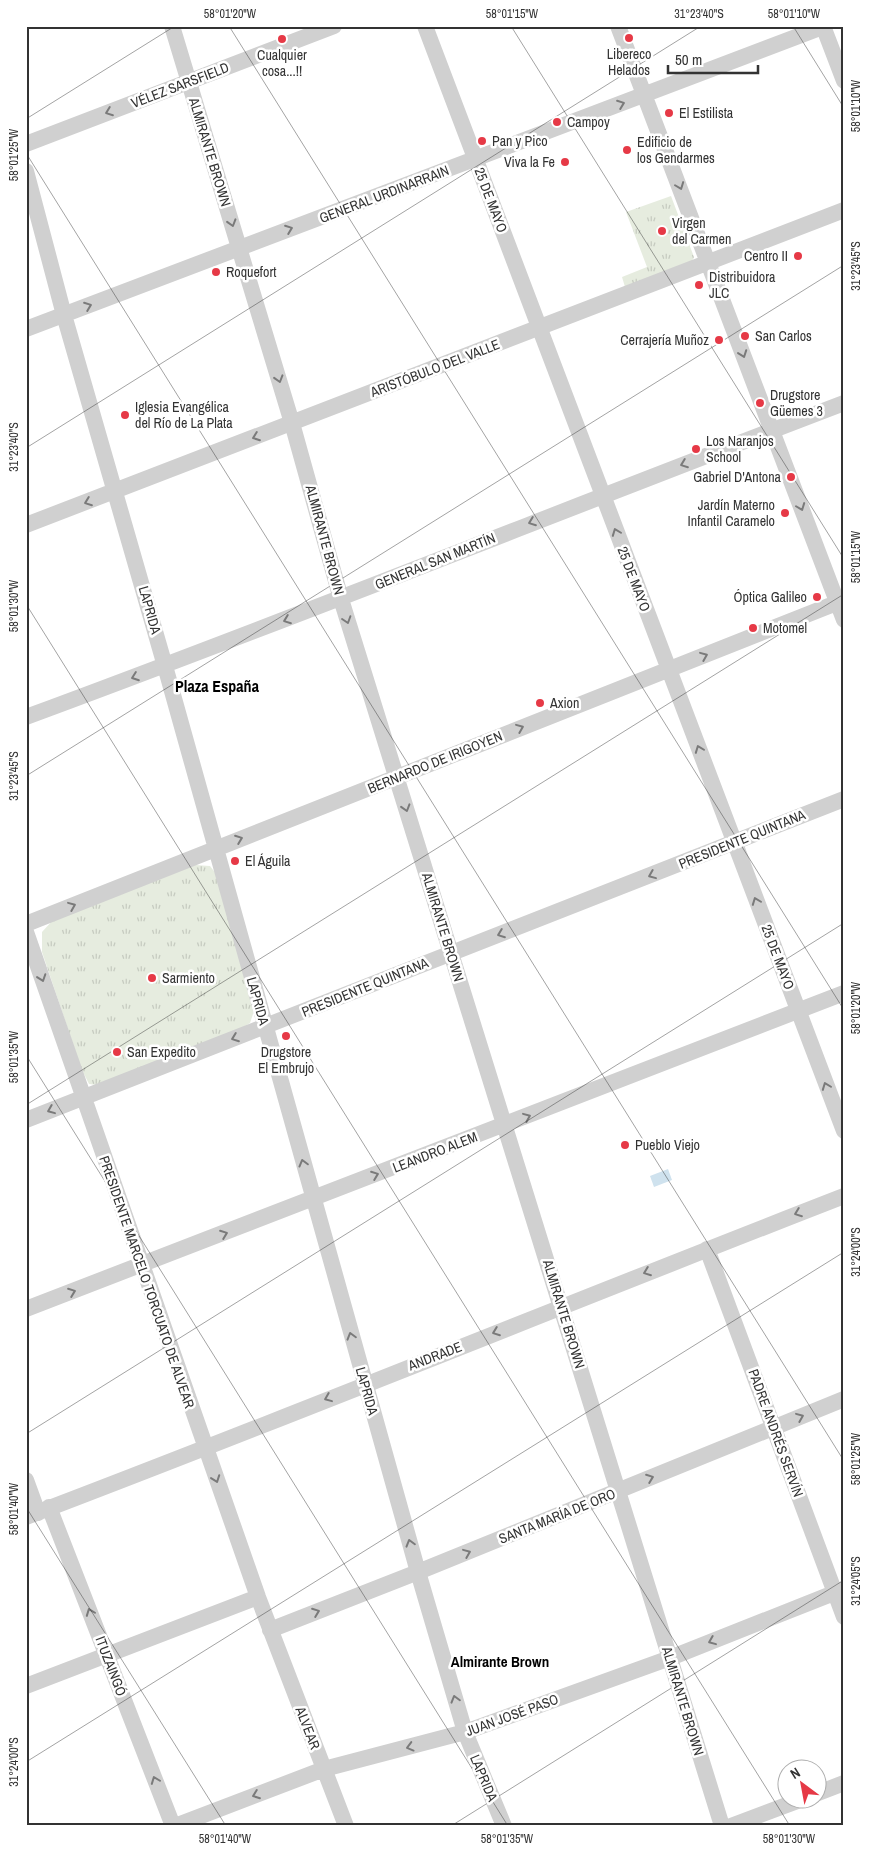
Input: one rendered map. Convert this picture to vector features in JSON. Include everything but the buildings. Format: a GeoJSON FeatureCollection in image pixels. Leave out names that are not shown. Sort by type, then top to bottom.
{"type":"FeatureCollection","features":[{"type":"Feature","properties":{"kind":"street","name":"ALMIRANTE BROWN"},"geometry":{"type":"LineString","coordinates":[[172,26],[292,423],[341,599],[506,1125],[617,1491],[722,1826]]}},
{"type":"Feature","properties":{"kind":"street","name":"VÉLEZ SARSFIELD"},"geometry":{"type":"LineString","coordinates":[[26,144],[334,26]]}},
{"type":"Feature","properties":{"kind":"street","name":"25 DE MAYO"},"geometry":{"type":"LineString","coordinates":[[425,26],[844,1131]]}},
{"type":"Feature","properties":{"kind":"street"},"geometry":{"type":"LineString","coordinates":[[618,26],[772,431],[840,601],[844,620]]}},
{"type":"Feature","properties":{"kind":"street","name":"GENERAL URDINARRAIN"},"geometry":{"type":"LineString","coordinates":[[26,329],[824,26]]}},
{"type":"Feature","properties":{"kind":"street"},"geometry":{"type":"LineString","coordinates":[[824,26],[844,81]]}},
{"type":"Feature","properties":{"kind":"street","name":"LAPRIDA"},"geometry":{"type":"LineString","coordinates":[[26,171],[64,314],[165,666],[418,1572],[465,1732],[504,1826]]}},
{"type":"Feature","properties":{"kind":"street","name":"ARISTÓBULO DEL VALLE"},"geometry":{"type":"LineString","coordinates":[[26,525],[844,210]]}},
{"type":"Feature","properties":{"kind":"street","name":"GENERAL SAN MARTÍN"},"geometry":{"type":"LineString","coordinates":[[26,718],[341,599],[478,543],[844,403]]}},
{"type":"Feature","properties":{"kind":"street","name":"BERNARDO DE IRIGOYEN"},"geometry":{"type":"LineString","coordinates":[[26,924],[215,848],[669,671],[840,601]]}},
{"type":"Feature","properties":{"kind":"street","name":"PRESIDENTE QUINTANA"},"geometry":{"type":"LineString","coordinates":[[26,1120],[844,799]]}},
{"type":"Feature","properties":{"kind":"street","name":"PRESIDENTE MARCELO TORCUATO DE ALVEAR"},"geometry":{"type":"LineString","coordinates":[[26,932],[82,1098],[270,1630]]}},
{"type":"Feature","properties":{"kind":"street","name":"LEANDRO ALEM"},"geometry":{"type":"LineString","coordinates":[[26,1309],[844,993]]}},
{"type":"Feature","properties":{"kind":"street","name":"ANDRADE"},"geometry":{"type":"LineString","coordinates":[[38,1512],[205,1449],[562,1306],[844,1196]]}},
{"type":"Feature","properties":{"kind":"street","name":"PADRE ANDRÉS SERVÍN"},"geometry":{"type":"LineString","coordinates":[[707,1249],[774,1428],[839,1591],[844,1617]]}},
{"type":"Feature","properties":{"kind":"street","name":"SANTA MARÍA DE ORO"},"geometry":{"type":"LineString","coordinates":[[270,1630],[844,1400]]}},
{"type":"Feature","properties":{"kind":"street","name":"ITUZAINGÓ"},"geometry":{"type":"LineString","coordinates":[[26,1480],[38,1512],[107,1655],[174,1826]]}},
{"type":"Feature","properties":{"kind":"street","name":"JUAN JOSÉ PASO"},"geometry":{"type":"LineString","coordinates":[[174,1826],[324,1769],[465,1732],[670,1658],[839,1591]]}},
{"type":"Feature","properties":{"kind":"street"},"geometry":{"type":"LineString","coordinates":[[26,1686],[258,1597]]}},
{"type":"Feature","properties":{"kind":"street","name":"ALVEAR"},"geometry":{"type":"LineString","coordinates":[[270,1630],[346,1826]]}},
{"type":"Feature","properties":{"kind":"street"},"geometry":{"type":"LineString","coordinates":[[828,1789],[844,1783]]}},
{"type":"Feature","properties":{"kind":"street"},"geometry":{"type":"LineString","coordinates":[[731,1826],[778,1808]]}},
{"type":"Feature","properties":{"kind":"green space"},"geometry":{"type":"Polygon","coordinates":[[[671,196],[694,257],[692,261],[625,287],[622,277],[647,267],[626,212],[671,196]]]}},
{"type":"Feature","properties":{"kind":"green space"},"geometry":{"type":"Polygon","coordinates":[[[195,865],[210,866],[220,879],[255,1008],[250,1023],[228,1037],[104,1086],[89,1084],[81,1068],[42,952],[42,932],[53,920],[195,865]]]}},
{"type":"Feature","properties":{"kind":"water"},"geometry":{"type":"Polygon","coordinates":[[[668,1169],[672,1180],[654,1187],[650,1176],[668,1169]]]}},
{"type":"Feature","properties":{"kind":"place","name":"Libereco Helados"},"geometry":{"type":"Point","coordinates":[629,38]}},
{"type":"Feature","properties":{"kind":"place","name":"Cualquier cosa...!!"},"geometry":{"type":"Point","coordinates":[282,39]}},
{"type":"Feature","properties":{"kind":"place","name":"El Estilista"},"geometry":{"type":"Point","coordinates":[669,113]}},
{"type":"Feature","properties":{"kind":"place","name":"Campoy"},"geometry":{"type":"Point","coordinates":[557,122]}},
{"type":"Feature","properties":{"kind":"place","name":"Pan y Pico"},"geometry":{"type":"Point","coordinates":[482,141]}},
{"type":"Feature","properties":{"kind":"place","name":"Edificio de los Gendarmes"},"geometry":{"type":"Point","coordinates":[627,150]}},
{"type":"Feature","properties":{"kind":"place","name":"Viva la Fe"},"geometry":{"type":"Point","coordinates":[565,162]}},
{"type":"Feature","properties":{"kind":"place","name":"Virgen del Carmen"},"geometry":{"type":"Point","coordinates":[662,231]}},
{"type":"Feature","properties":{"kind":"place","name":"Centro II"},"geometry":{"type":"Point","coordinates":[798,256]}},
{"type":"Feature","properties":{"kind":"place","name":"Roquefort"},"geometry":{"type":"Point","coordinates":[216,272]}},
{"type":"Feature","properties":{"kind":"place","name":"Distribuidora JLC"},"geometry":{"type":"Point","coordinates":[699,285]}},
{"type":"Feature","properties":{"kind":"place","name":"San Carlos"},"geometry":{"type":"Point","coordinates":[745,336]}},
{"type":"Feature","properties":{"kind":"place","name":"Cerrajería Muñoz"},"geometry":{"type":"Point","coordinates":[719,340]}},
{"type":"Feature","properties":{"kind":"place","name":"Drugstore Güemes 3"},"geometry":{"type":"Point","coordinates":[760,403]}},
{"type":"Feature","properties":{"kind":"place","name":"Iglesia Evangélica del Río de La Plata"},"geometry":{"type":"Point","coordinates":[125,415]}},
{"type":"Feature","properties":{"kind":"place","name":"Los Naranjos School"},"geometry":{"type":"Point","coordinates":[696,449]}},
{"type":"Feature","properties":{"kind":"place","name":"Gabriel D'Antona"},"geometry":{"type":"Point","coordinates":[791,477]}},
{"type":"Feature","properties":{"kind":"place","name":"Jardín Materno Infantil Caramelo"},"geometry":{"type":"Point","coordinates":[785,513]}},
{"type":"Feature","properties":{"kind":"place","name":"Óptica Galileo"},"geometry":{"type":"Point","coordinates":[817,597]}},
{"type":"Feature","properties":{"kind":"place","name":"Motomel"},"geometry":{"type":"Point","coordinates":[753,628]}},
{"type":"Feature","properties":{"kind":"place","name":"Axion"},"geometry":{"type":"Point","coordinates":[540,703]}},
{"type":"Feature","properties":{"kind":"place","name":"El Águila"},"geometry":{"type":"Point","coordinates":[235,861]}},
{"type":"Feature","properties":{"kind":"place","name":"Sarmiento"},"geometry":{"type":"Point","coordinates":[152,978]}},
{"type":"Feature","properties":{"kind":"place","name":"Drugstore El Embrujo"},"geometry":{"type":"Point","coordinates":[286,1036]}},
{"type":"Feature","properties":{"kind":"place","name":"San Expedito"},"geometry":{"type":"Point","coordinates":[117,1052]}},
{"type":"Feature","properties":{"kind":"place","name":"Pueblo Viejo"},"geometry":{"type":"Point","coordinates":[625,1145]}},
{"type":"Feature","properties":{"kind":"district","name":"Plaza España"},"geometry":{"type":"Point","coordinates":[217,686]}},
{"type":"Feature","properties":{"kind":"district","name":"Almirante Brown"},"geometry":{"type":"Point","coordinates":[500,1662]}}]}
